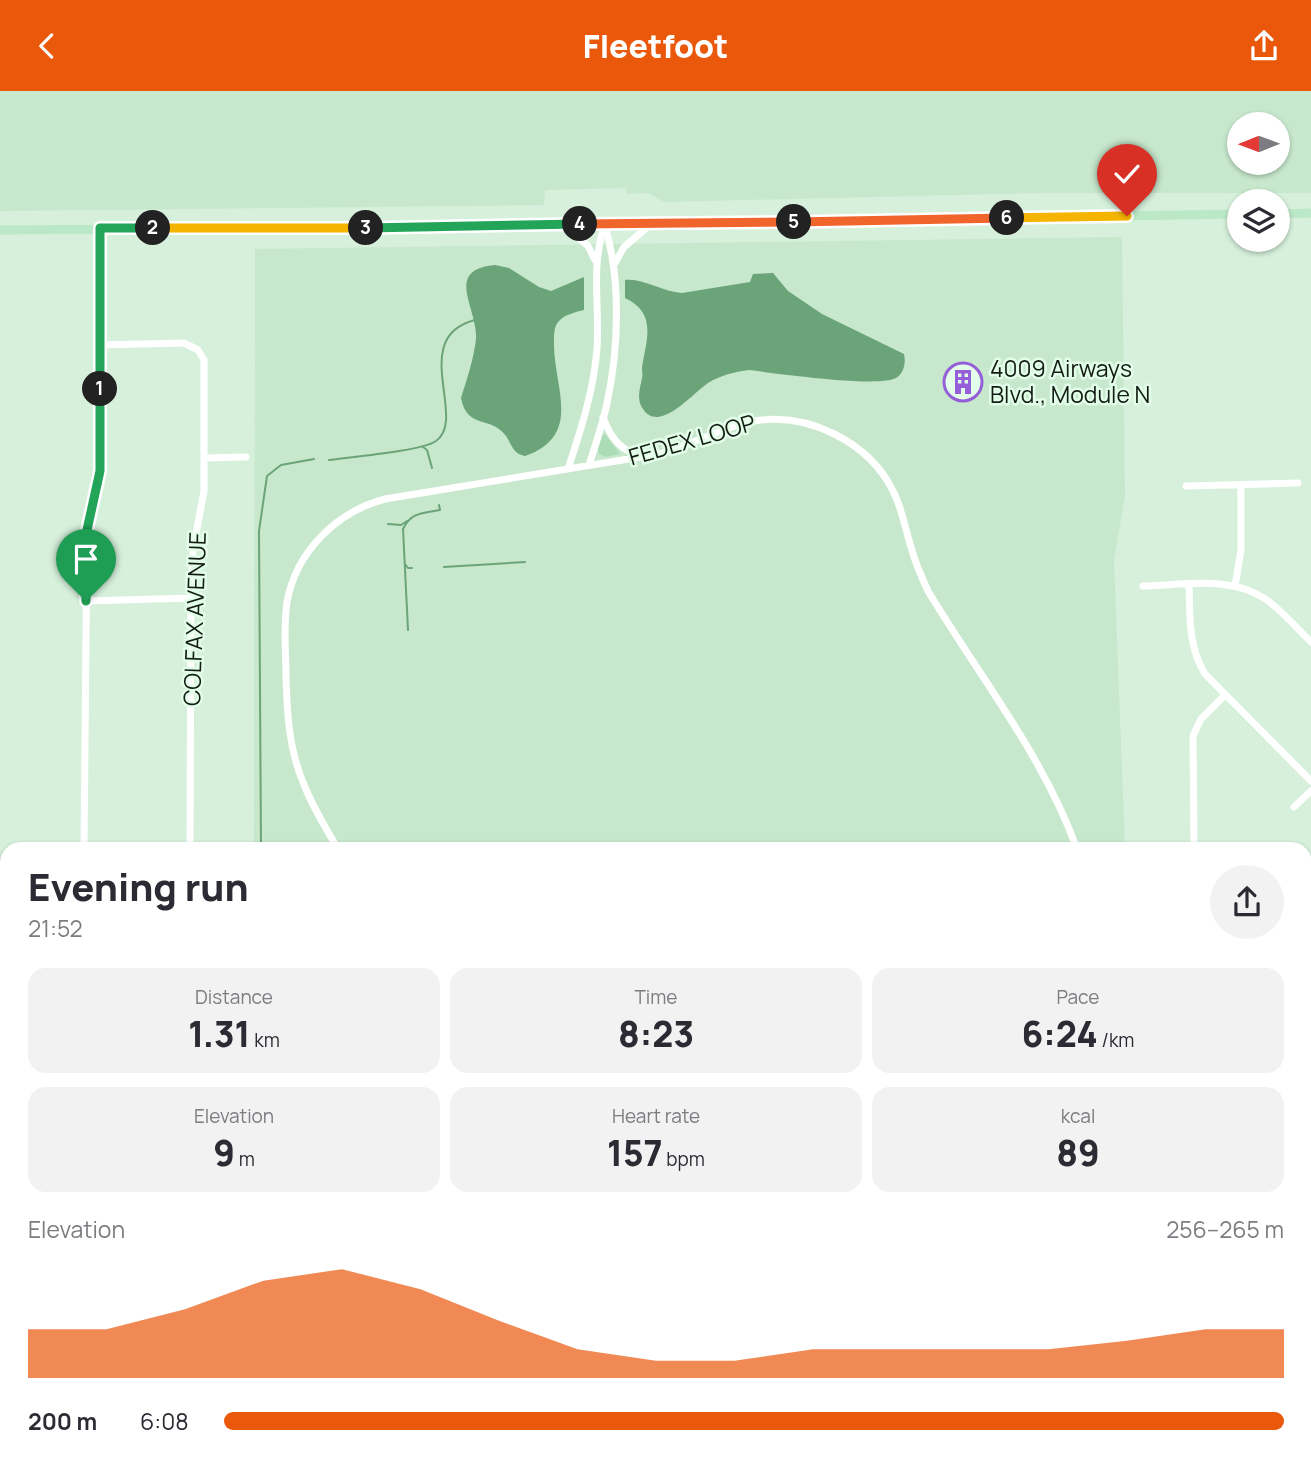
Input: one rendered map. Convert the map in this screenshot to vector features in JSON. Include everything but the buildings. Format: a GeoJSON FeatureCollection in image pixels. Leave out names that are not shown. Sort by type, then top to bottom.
{"type":"FeatureCollection","features":[{"type":"Feature","properties":{"kind":"main road"},"geometry":{"type":"LineString","coordinates":[[1290,214],[1311,213]]}},
{"type":"Feature","properties":{"kind":"main road"},"geometry":{"type":"LineString","coordinates":[[0,230],[651,224],[1227,214]]}},
{"type":"Feature","properties":{"kind":"street"},"geometry":{"type":"LineString","coordinates":[[568,469],[592,388],[597,338],[596,261],[605,224]]}},
{"type":"Feature","properties":{"kind":"street"},"geometry":{"type":"LineString","coordinates":[[589,465],[612,379],[615,338],[614,267],[605,224]]}},
{"type":"Feature","properties":{"kind":"street"},"geometry":{"type":"LineString","coordinates":[[614,267],[624,247],[651,224]]}},
{"type":"Feature","properties":{"kind":"street"},"geometry":{"type":"LineString","coordinates":[[564,225],[588,246],[596,261]]}},
{"type":"Feature","properties":{"kind":"street"},"geometry":{"type":"LineString","coordinates":[[84,842],[87,530],[100,471],[100,228]]}},
{"type":"Feature","properties":{"kind":"street"},"geometry":{"type":"LineString","coordinates":[[597,338],[615,338]]}},
{"type":"Feature","properties":{"kind":"street","name":"COLFAX AVENUE"},"geometry":{"type":"LineString","coordinates":[[99,345],[184,343],[198,350],[204,360],[204,491],[193,550],[191,598],[190,842]]}},
{"type":"Feature","properties":{"kind":"street"},"geometry":{"type":"LineString","coordinates":[[603,417],[615,443],[640,458]]}},
{"type":"Feature","properties":{"kind":"street","name":"FEDEX LOOP"},"geometry":{"type":"LineString","coordinates":[[334,842],[302,781],[292,747],[288,715],[286,611],[295,576],[324,533],[342,518],[376,501],[640,458],[679,449],[748,422],[776,420],[800,422],[825,430],[851,444],[872,462],[888,481],[898,500],[915,560],[928,591],[1035,760],[1063,811],[1074,842]]}},
{"type":"Feature","properties":{"kind":"street"},"geometry":{"type":"LineString","coordinates":[[205,458],[246,457]]}},
{"type":"Feature","properties":{"kind":"street"},"geometry":{"type":"LineString","coordinates":[[1186,486],[1298,483]]}},
{"type":"Feature","properties":{"kind":"street"},"geometry":{"type":"LineString","coordinates":[[1235,586],[1241,550],[1241,485]]}},
{"type":"Feature","properties":{"kind":"street"},"geometry":{"type":"LineString","coordinates":[[1189,585],[1191,635],[1205,674],[1311,781]]}},
{"type":"Feature","properties":{"kind":"street"},"geometry":{"type":"LineString","coordinates":[[1143,586],[1235,586],[1254,592],[1268,601],[1311,642]]}},
{"type":"Feature","properties":{"kind":"street"},"geometry":{"type":"LineString","coordinates":[[86,601],[191,598]]}},
{"type":"Feature","properties":{"kind":"street"},"geometry":{"type":"LineString","coordinates":[[1194,842],[1193,736],[1201,719],[1225,695]]}},
{"type":"Feature","properties":{"kind":"street"},"geometry":{"type":"LineString","coordinates":[[1294,807],[1311,791]]}},
{"type":"Feature","properties":{"kind":"shaded area"},"geometry":{"type":"Polygon","coordinates":[[[0,91],[1311,91],[1311,193],[1290,193],[1290,189],[1227,189],[1227,193],[1040,193],[664,202],[648,193],[626,194],[626,188],[545,190],[544,205],[0,211],[0,91]]]}},
{"type":"Feature","properties":{"kind":"shaded area"},"geometry":{"type":"Polygon","coordinates":[[[1122,237],[1125,496],[1114,560],[1125,842],[254,842],[255,249],[1122,237]]]}},
{"type":"Feature","properties":{"kind":"shaded area"},"geometry":{"type":"Polygon","coordinates":[[[495,265],[509,268],[539,287],[551,291],[584,277],[584,310],[562,319],[555,330],[560,422],[554,436],[543,447],[525,456],[515,451],[500,430],[468,414],[461,398],[476,339],[467,282],[470,274],[479,268],[495,265]]]}},
{"type":"Feature","properties":{"kind":"shaded area"},"geometry":{"type":"Polygon","coordinates":[[[773,273],[788,291],[822,314],[904,354],[903,371],[896,378],[886,381],[869,381],[749,370],[713,380],[667,414],[658,417],[643,409],[639,398],[647,338],[646,320],[635,304],[625,298],[625,280],[639,281],[682,293],[750,282],[753,274],[773,273]]]}},
{"type":"Feature","properties":{"kind":"shaded area"},"geometry":{"type":"Polygon","coordinates":[[[605,434],[620,454],[605,457],[599,454],[598,449],[605,434]]]}},
{"type":"Feature","properties":{"kind":"waterway"},"geometry":{"type":"LineString","coordinates":[[329,460],[402,451],[436,441],[444,430],[446,415],[442,379],[445,343],[455,329],[475,320]]}},
{"type":"Feature","properties":{"kind":"waterway"},"geometry":{"type":"LineString","coordinates":[[423,447],[427,450],[432,468]]}},
{"type":"Feature","properties":{"kind":"waterway"},"geometry":{"type":"LineString","coordinates":[[261,842],[259,531],[267,476],[281,465],[314,459]]}},
{"type":"Feature","properties":{"kind":"waterway"},"geometry":{"type":"LineString","coordinates":[[408,630],[403,529],[414,516],[440,510],[439,505]]}},
{"type":"Feature","properties":{"kind":"waterway"},"geometry":{"type":"LineString","coordinates":[[388,524],[401,525],[407,521]]}},
{"type":"Feature","properties":{"kind":"waterway"},"geometry":{"type":"LineString","coordinates":[[444,567],[525,562]]}},
{"type":"Feature","properties":{"kind":"waterway"},"geometry":{"type":"LineString","coordinates":[[405,564],[412,568]]}},
{"type":"Feature","properties":{"kind":"place","name":"4009 Airways Blvd., Module N"},"geometry":{"type":"Point","coordinates":[963,382]}},
{"type":"Feature","properties":{"kind":"route"},"geometry":{"type":"LineString","coordinates":[[86,601],[87,530],[100,471],[100,228],[463,227],[1127,216]]}}]}
